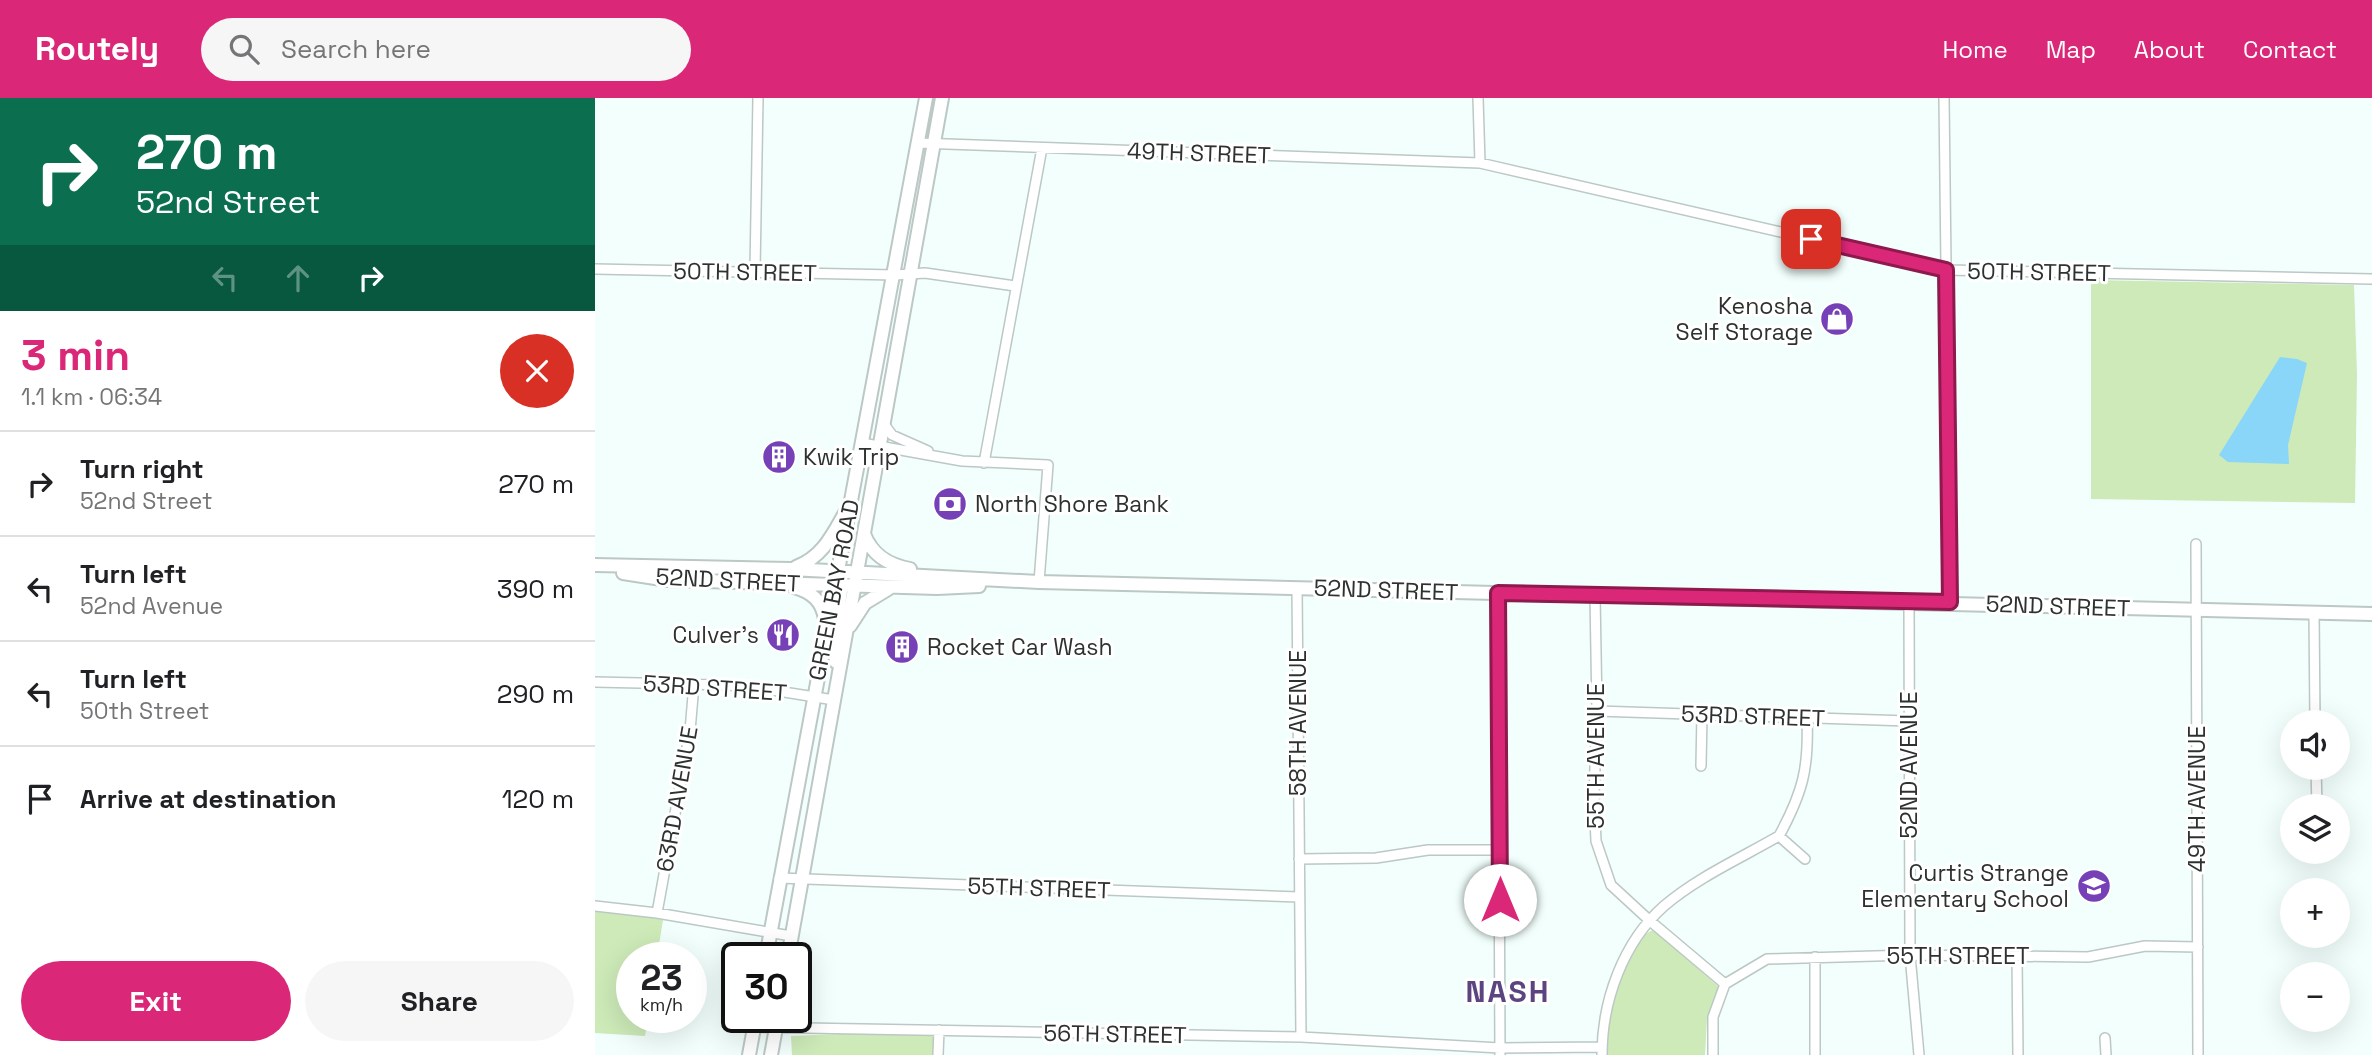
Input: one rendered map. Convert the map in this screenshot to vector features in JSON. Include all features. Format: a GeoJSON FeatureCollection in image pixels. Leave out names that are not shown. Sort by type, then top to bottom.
{"type":"FeatureCollection","features":[{"type":"Feature","properties":{"kind":"main road","name":"GREEN BAY ROAD"},"geometry":{"type":"LineString","coordinates":[[790,942],[844,639],[844,580],[851,503],[926,98]]}},
{"type":"Feature","properties":{"kind":"main road","name":"GREEN BAY ROAD"},"geometry":{"type":"LineString","coordinates":[[768,942],[826,627],[864,533],[942,98]]}},
{"type":"Feature","properties":{"kind":"main road"},"geometry":{"type":"LineString","coordinates":[[791,569],[814,559],[824,548],[851,503]]}},
{"type":"Feature","properties":{"kind":"main road"},"geometry":{"type":"LineString","coordinates":[[864,533],[876,554],[895,567],[962,578]]}},
{"type":"Feature","properties":{"kind":"main road","name":"52ND STREET"},"geometry":{"type":"LineString","coordinates":[[595,567],[791,569],[894,587],[957,587],[1034,581]]}},
{"type":"Feature","properties":{"kind":"main road","name":"52ND STREET"},"geometry":{"type":"LineString","coordinates":[[595,567],[668,580],[784,583],[962,578],[2372,614]]}},
{"type":"Feature","properties":{"kind":"main road"},"geometry":{"type":"LineString","coordinates":[[838,679],[834,639],[844,580]]}},
{"type":"Feature","properties":{"kind":"main road"},"geometry":{"type":"LineString","coordinates":[[784,583],[817,598],[823,610],[826,627]]}},
{"type":"Feature","properties":{"kind":"main road"},"geometry":{"type":"LineString","coordinates":[[844,639],[865,603],[877,593],[894,587]]}},
{"type":"Feature","properties":{"kind":"main road"},"geometry":{"type":"LineString","coordinates":[[749,1055],[753,1033]]}},
{"type":"Feature","properties":{"kind":"main road"},"geometry":{"type":"LineString","coordinates":[[771,1055],[775,1033]]}},
{"type":"Feature","properties":{"kind":"street"},"geometry":{"type":"LineString","coordinates":[[755,271],[758,98]]}},
{"type":"Feature","properties":{"kind":"street"},"geometry":{"type":"LineString","coordinates":[[1478,98],[1480,163]]}},
{"type":"Feature","properties":{"kind":"street"},"geometry":{"type":"LineString","coordinates":[[1944,98],[1950,602]]}},
{"type":"Feature","properties":{"kind":"street","name":"49TH STREET"},"geometry":{"type":"LineString","coordinates":[[918,143],[1480,163]]}},
{"type":"Feature","properties":{"kind":"street"},"geometry":{"type":"LineString","coordinates":[[984,463],[1042,148]]}},
{"type":"Feature","properties":{"kind":"street","name":"50TH STREET"},"geometry":{"type":"LineString","coordinates":[[1480,163],[1946,270],[2372,279]]}},
{"type":"Feature","properties":{"kind":"street","name":"50TH STREET"},"geometry":{"type":"LineString","coordinates":[[595,269],[895,275],[925,273],[1015,286]]}},
{"type":"Feature","properties":{"kind":"street"},"geometry":{"type":"LineString","coordinates":[[884,424],[892,435],[936,455]]}},
{"type":"Feature","properties":{"kind":"street"},"geometry":{"type":"LineString","coordinates":[[862,443],[984,463],[1048,465],[1034,581]]}},
{"type":"Feature","properties":{"kind":"street","name":"49TH AVENUE"},"geometry":{"type":"LineString","coordinates":[[2196,544],[2198,1055]]}},
{"type":"Feature","properties":{"kind":"street","name":"58TH AVENUE"},"geometry":{"type":"LineString","coordinates":[[1297,588],[1301,1037]]}},
{"type":"Feature","properties":{"kind":"street"},"geometry":{"type":"LineString","coordinates":[[1498,593],[1500,1051]]}},
{"type":"Feature","properties":{"kind":"street","name":"55TH AVENUE"},"geometry":{"type":"LineString","coordinates":[[1595,595],[1596,841],[1611,885],[1725,984]]}},
{"type":"Feature","properties":{"kind":"street","name":"52ND AVENUE"},"geometry":{"type":"LineString","coordinates":[[1909,601],[1910,955],[1919,1055]]}},
{"type":"Feature","properties":{"kind":"street"},"geometry":{"type":"LineString","coordinates":[[2314,612],[2315,710]]}},
{"type":"Feature","properties":{"kind":"street","name":"53RD STREET"},"geometry":{"type":"LineString","coordinates":[[595,682],[759,688],[834,700]]}},
{"type":"Feature","properties":{"kind":"street","name":"63RD AVENUE"},"geometry":{"type":"LineString","coordinates":[[657,913],[690,731],[694,684]]}},
{"type":"Feature","properties":{"kind":"street","name":"53RD STREET"},"geometry":{"type":"LineString","coordinates":[[1597,711],[1908,721]]}},
{"type":"Feature","properties":{"kind":"street"},"geometry":{"type":"LineString","coordinates":[[1701,766],[1702,715]]}},
{"type":"Feature","properties":{"kind":"street"},"geometry":{"type":"LineString","coordinates":[[1602,1051],[1605,1017],[1618,972],[1649,920],[1697,883],[1779,836],[1800,792],[1808,752],[1807,718]]}},
{"type":"Feature","properties":{"kind":"street"},"geometry":{"type":"LineString","coordinates":[[1779,836],[1805,859]]}},
{"type":"Feature","properties":{"kind":"street"},"geometry":{"type":"LineString","coordinates":[[1299,859],[1376,858],[1428,850],[1500,850]]}},
{"type":"Feature","properties":{"kind":"street","name":"55TH STREET"},"geometry":{"type":"LineString","coordinates":[[779,878],[1299,897]]}},
{"type":"Feature","properties":{"kind":"street"},"geometry":{"type":"LineString","coordinates":[[595,906],[657,913],[791,936]]}},
{"type":"Feature","properties":{"kind":"street","name":"55TH STREET"},"geometry":{"type":"LineString","coordinates":[[1725,984],[1767,959],[1910,955],[2088,957],[2145,946],[2198,947]]}},
{"type":"Feature","properties":{"kind":"street"},"geometry":{"type":"LineString","coordinates":[[1815,957],[1815,1055]]}},
{"type":"Feature","properties":{"kind":"street"},"geometry":{"type":"LineString","coordinates":[[2017,957],[2018,1055]]}},
{"type":"Feature","properties":{"kind":"street"},"geometry":{"type":"LineString","coordinates":[[1713,1055],[1713,1017],[1725,984]]}},
{"type":"Feature","properties":{"kind":"street","name":"56TH STREET"},"geometry":{"type":"LineString","coordinates":[[812,1024],[939,1030],[1301,1037],[1500,1051],[1602,1051]]}},
{"type":"Feature","properties":{"kind":"street"},"geometry":{"type":"LineString","coordinates":[[938,1055],[939,1030]]}},
{"type":"Feature","properties":{"kind":"street"},"geometry":{"type":"LineString","coordinates":[[2105,1038],[2106,1055]]}},
{"type":"Feature","properties":{"kind":"green space"},"geometry":{"type":"Polygon","coordinates":[[[2091,280],[2354,285],[2357,374],[2355,503],[2091,499],[2091,280]]]}},
{"type":"Feature","properties":{"kind":"green space"},"geometry":{"type":"Polygon","coordinates":[[[595,909],[613,909],[663,920],[659,942],[616,942],[616,1033],[645,1033],[645,1036],[595,1033],[595,909]]]}},
{"type":"Feature","properties":{"kind":"green space"},"geometry":{"type":"Polygon","coordinates":[[[1654,930],[1720,988],[1707,1019],[1705,1055],[1606,1055],[1608,1022],[1624,970],[1638,943],[1654,930]]]}},
{"type":"Feature","properties":{"kind":"green space"},"geometry":{"type":"Polygon","coordinates":[[[939,1030],[938,1055],[792,1055],[791,1036],[939,1030]]]}},
{"type":"Feature","properties":{"kind":"water"},"geometry":{"type":"Polygon","coordinates":[[[2280,357],[2307,363],[2288,445],[2289,464],[2228,462],[2219,455],[2280,357]]]}},
{"type":"Feature","properties":{"kind":"place","name":"Kenosha Self Storage"},"geometry":{"type":"Point","coordinates":[1837,319]}},
{"type":"Feature","properties":{"kind":"place","name":"Kwik Trip"},"geometry":{"type":"Point","coordinates":[779,457]}},
{"type":"Feature","properties":{"kind":"place","name":"North Shore Bank"},"geometry":{"type":"Point","coordinates":[950,504]}},
{"type":"Feature","properties":{"kind":"place","name":"Culver's"},"geometry":{"type":"Point","coordinates":[783,635]}},
{"type":"Feature","properties":{"kind":"place","name":"Rocket Car Wash"},"geometry":{"type":"Point","coordinates":[902,647]}},
{"type":"Feature","properties":{"kind":"place","name":"Curtis Strange Elementary School"},"geometry":{"type":"Point","coordinates":[2094,886]}},
{"type":"Feature","properties":{"kind":"district","name":"NASH"},"geometry":{"type":"Point","coordinates":[1508,992]}},
{"type":"Feature","properties":{"kind":"route"},"geometry":{"type":"LineString","coordinates":[[1500,900],[1498,593],[1950,602],[1946,270],[1811,239]]}}]}
